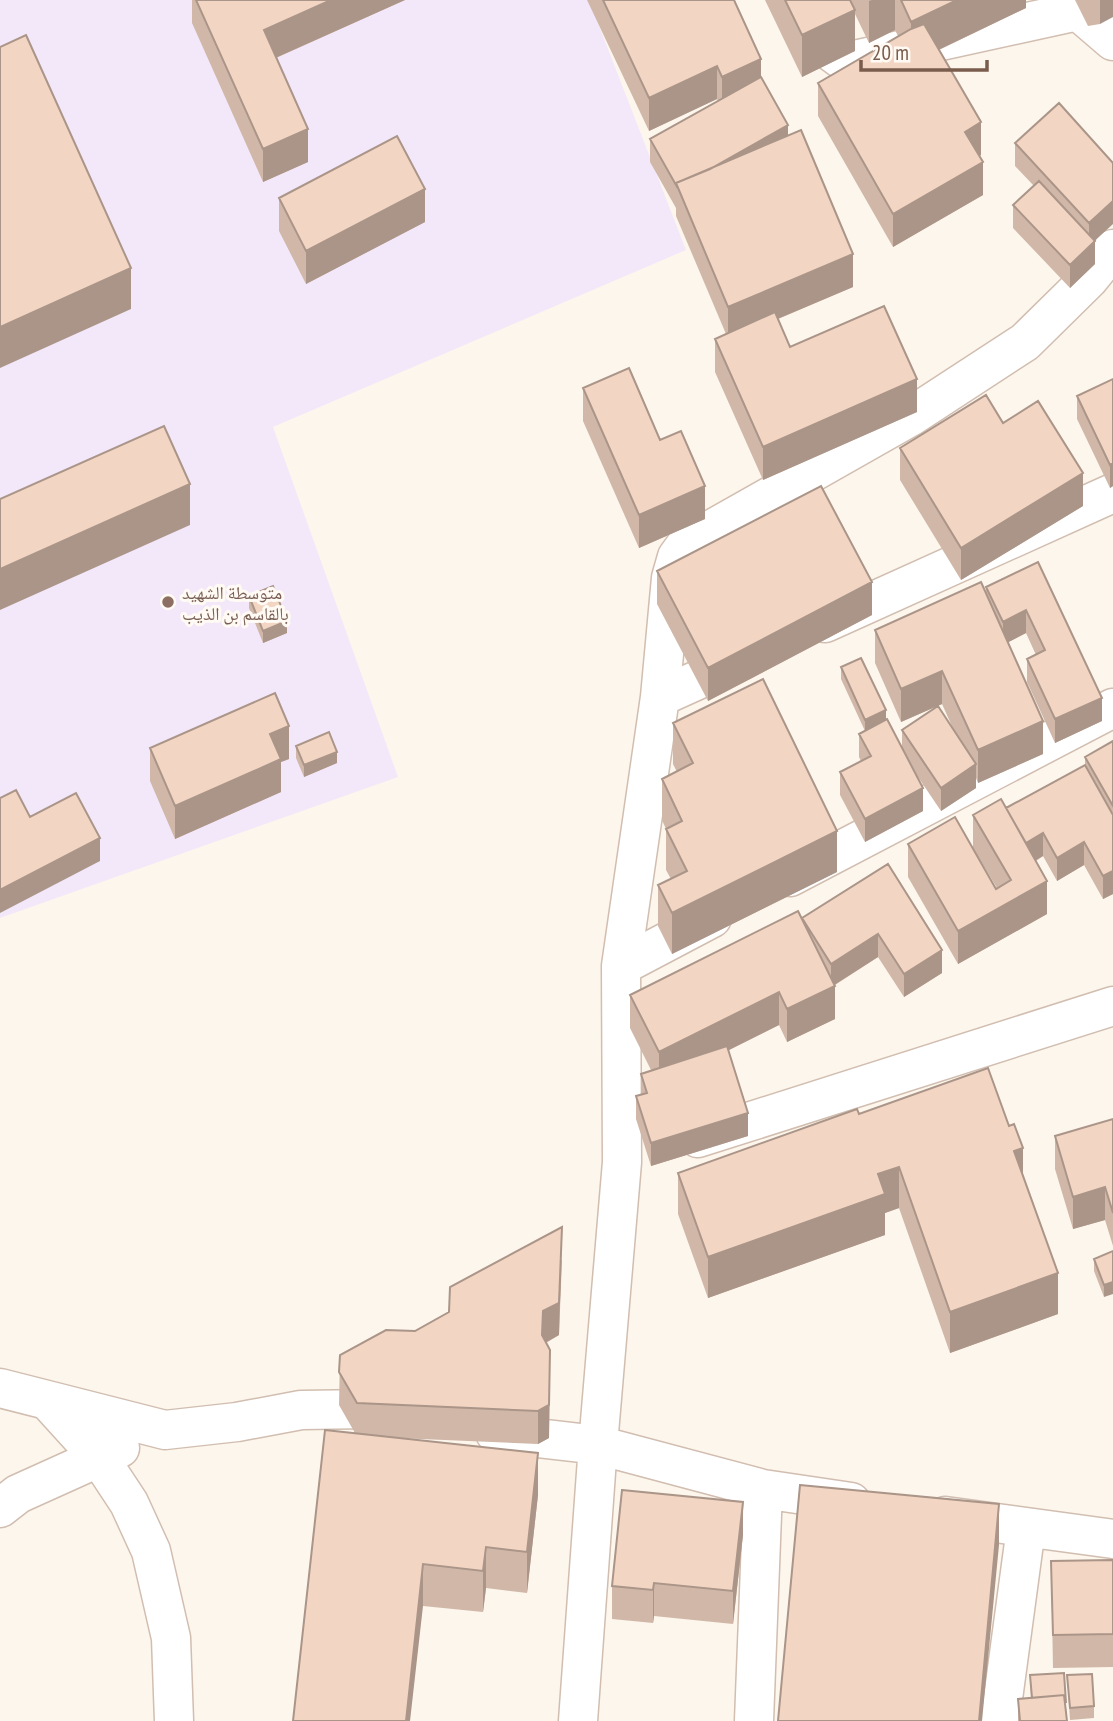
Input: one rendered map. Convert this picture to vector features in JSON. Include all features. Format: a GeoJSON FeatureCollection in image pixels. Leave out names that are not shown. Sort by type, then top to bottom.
{"type":"FeatureCollection","features":[{"type":"Feature","properties":{"kind":"street"},"geometry":{"type":"LineString","coordinates":[[790,0],[803,30],[845,62],[1076,6],[1113,41]]}},
{"type":"Feature","properties":{"kind":"street"},"geometry":{"type":"LineString","coordinates":[[578,1721],[622,1162],[621,966],[660,697],[671,578],[677,557],[685,547],[711,529],[910,418],[1025,342],[1089,279],[1113,249]]}},
{"type":"Feature","properties":{"kind":"street"},"geometry":{"type":"LineString","coordinates":[[660,697],[1113,493]]}},
{"type":"Feature","properties":{"kind":"street"},"geometry":{"type":"LineString","coordinates":[[621,966],[1113,708]]}},
{"type":"Feature","properties":{"kind":"street"},"geometry":{"type":"LineString","coordinates":[[622,1162],[1113,1006]]}},
{"type":"Feature","properties":{"kind":"street"},"geometry":{"type":"LineString","coordinates":[[0,1388],[165,1430]]}},
{"type":"Feature","properties":{"kind":"street"},"geometry":{"type":"LineString","coordinates":[[49,1402],[98,1457],[129,1503],[151,1551],[171,1638],[174,1721]]}},
{"type":"Feature","properties":{"kind":"street"},"geometry":{"type":"LineString","coordinates":[[0,1508],[18,1494],[165,1430],[237,1422],[301,1410],[369,1409],[447,1426],[598,1445],[762,1489],[1113,1539]]}},
{"type":"Feature","properties":{"kind":"street"},"geometry":{"type":"LineString","coordinates":[[754,1721],[762,1489]]}},
{"type":"Feature","properties":{"kind":"street"},"geometry":{"type":"LineString","coordinates":[[1000,1721],[1026,1528]]}},
{"type":"Feature","properties":{"kind":"shaded area","name":"متوسطة الشهيد بالقاسم بن الذيب"},"geometry":{"type":"Polygon","coordinates":[[[0,0],[589,0],[686,250],[273,427],[398,777],[0,918],[0,0]]]}},
{"type":"Feature","properties":{"kind":"building"},"geometry":{"type":"Polygon","coordinates":[[[196,0],[331,0],[264,30],[308,129],[263,149],[196,0]]]}},
{"type":"Feature","properties":{"kind":"building"},"geometry":{"type":"Polygon","coordinates":[[[603,0],[734,0],[761,59],[722,77],[717,66],[649,98],[603,0]]]}},
{"type":"Feature","properties":{"kind":"building"},"geometry":{"type":"Polygon","coordinates":[[[785,0],[850,0],[855,10],[802,35],[785,0]]]}},
{"type":"Feature","properties":{"kind":"building"},"geometry":{"type":"Polygon","coordinates":[[[901,0],[957,0],[911,22],[901,0]]]}},
{"type":"Feature","properties":{"kind":"building"},"geometry":{"type":"Polygon","coordinates":[[[924,24],[981,122],[965,132],[983,162],[893,214],[818,83],[924,24]]]}},
{"type":"Feature","properties":{"kind":"building"},"geometry":{"type":"Polygon","coordinates":[[[26,35],[131,268],[0,327],[0,47],[26,35]]]}},
{"type":"Feature","properties":{"kind":"building"},"geometry":{"type":"Polygon","coordinates":[[[761,77],[788,125],[676,185],[650,139],[761,77]]]}},
{"type":"Feature","properties":{"kind":"building"},"geometry":{"type":"Polygon","coordinates":[[[1059,103],[1113,163],[1113,201],[1089,223],[1015,143],[1059,103]]]}},
{"type":"Feature","properties":{"kind":"building"},"geometry":{"type":"Polygon","coordinates":[[[801,130],[853,254],[728,307],[676,183],[801,130]]]}},
{"type":"Feature","properties":{"kind":"building"},"geometry":{"type":"Polygon","coordinates":[[[397,136],[425,189],[306,251],[279,198],[397,136]]]}},
{"type":"Feature","properties":{"kind":"building"},"geometry":{"type":"Polygon","coordinates":[[[1039,181],[1095,241],[1070,265],[1013,205],[1039,181]]]}},
{"type":"Feature","properties":{"kind":"building"},"geometry":{"type":"Polygon","coordinates":[[[884,306],[917,379],[763,447],[715,339],[775,312],[790,347],[884,306]]]}},
{"type":"Feature","properties":{"kind":"building"},"geometry":{"type":"Polygon","coordinates":[[[629,368],[660,440],[681,431],[705,486],[639,515],[583,388],[629,368]]]}},
{"type":"Feature","properties":{"kind":"building"},"geometry":{"type":"Polygon","coordinates":[[[1113,379],[1113,463],[1110,465],[1077,396],[1113,379]]]}},
{"type":"Feature","properties":{"kind":"building"},"geometry":{"type":"Polygon","coordinates":[[[986,395],[1003,423],[1038,401],[1083,473],[961,548],[900,448],[986,395]]]}},
{"type":"Feature","properties":{"kind":"building"},"geometry":{"type":"Polygon","coordinates":[[[164,426],[190,484],[0,569],[0,499],[164,426]]]}},
{"type":"Feature","properties":{"kind":"building"},"geometry":{"type":"Polygon","coordinates":[[[821,486],[872,582],[708,668],[657,571],[821,486]]]}},
{"type":"Feature","properties":{"kind":"building"},"geometry":{"type":"Polygon","coordinates":[[[1038,562],[1102,698],[1055,719],[1027,659],[1045,650],[1026,610],[1003,622],[986,587],[1038,562]]]}},
{"type":"Feature","properties":{"kind":"building"},"geometry":{"type":"Polygon","coordinates":[[[981,582],[1043,721],[978,750],[942,671],[901,689],[875,630],[981,582]]]}},
{"type":"Feature","properties":{"kind":"building"},"geometry":{"type":"Polygon","coordinates":[[[273,586],[287,621],[263,631],[249,596],[273,586]]]}},
{"type":"Feature","properties":{"kind":"building"},"geometry":{"type":"Polygon","coordinates":[[[861,658],[886,710],[865,720],[841,667],[861,658]]]}},
{"type":"Feature","properties":{"kind":"building"},"geometry":{"type":"Polygon","coordinates":[[[763,679],[837,831],[672,913],[658,885],[687,871],[666,829],[682,821],[662,779],[693,763],[673,723],[763,679]]]}},
{"type":"Feature","properties":{"kind":"building"},"geometry":{"type":"Polygon","coordinates":[[[275,693],[289,726],[270,734],[281,759],[175,806],[150,748],[275,693]]]}},
{"type":"Feature","properties":{"kind":"building"},"geometry":{"type":"Polygon","coordinates":[[[938,706],[976,764],[941,788],[902,730],[938,706]]]}},
{"type":"Feature","properties":{"kind":"building"},"geometry":{"type":"Polygon","coordinates":[[[887,719],[923,788],[865,819],[840,772],[871,756],[859,734],[887,719]]]}},
{"type":"Feature","properties":{"kind":"building"},"geometry":{"type":"Polygon","coordinates":[[[329,732],[337,752],[304,765],[296,746],[329,732]]]}},
{"type":"Feature","properties":{"kind":"building"},"geometry":{"type":"Polygon","coordinates":[[[1113,741],[1113,806],[1085,757],[1113,741]]]}},
{"type":"Feature","properties":{"kind":"building"},"geometry":{"type":"Polygon","coordinates":[[[1085,765],[1113,815],[1113,871],[1103,876],[1084,842],[1057,858],[1043,833],[1026,843],[1006,808],[1085,765]]]}},
{"type":"Feature","properties":{"kind":"building"},"geometry":{"type":"Polygon","coordinates":[[[16,790],[30,817],[76,793],[100,838],[0,890],[0,798],[16,790]]]}},
{"type":"Feature","properties":{"kind":"building"},"geometry":{"type":"Polygon","coordinates":[[[1001,799],[1047,881],[958,931],[908,844],[955,817],[996,889],[1011,880],[973,815],[1001,799]]]}},
{"type":"Feature","properties":{"kind":"building"},"geometry":{"type":"Polygon","coordinates":[[[888,864],[942,950],[904,974],[878,934],[831,964],[802,918],[888,864]]]}},
{"type":"Feature","properties":{"kind":"building"},"geometry":{"type":"Polygon","coordinates":[[[798,911],[835,986],[787,1009],[779,992],[659,1052],[630,995],[798,911]]]}},
{"type":"Feature","properties":{"kind":"building"},"geometry":{"type":"Polygon","coordinates":[[[727,1046],[748,1113],[651,1143],[636,1096],[647,1093],[641,1074],[727,1046]]]}},
{"type":"Feature","properties":{"kind":"building"},"geometry":{"type":"Polygon","coordinates":[[[988,1068],[1009,1126],[1014,1124],[1023,1148],[1014,1151],[1058,1273],[950,1312],[899,1167],[878,1174],[885,1194],[708,1257],[678,1173],[857,1109],[859,1114],[988,1068]]]}},
{"type":"Feature","properties":{"kind":"building"},"geometry":{"type":"Polygon","coordinates":[[[1113,1119],[1113,1213],[1105,1187],[1073,1197],[1055,1136],[1113,1119]]]}},
{"type":"Feature","properties":{"kind":"building"},"geometry":{"type":"Polygon","coordinates":[[[562,1227],[559,1303],[543,1311],[542,1335],[550,1350],[549,1405],[538,1411],[357,1403],[339,1372],[340,1355],[386,1330],[415,1331],[449,1312],[450,1287],[562,1227]]]}},
{"type":"Feature","properties":{"kind":"building"},"geometry":{"type":"Polygon","coordinates":[[[1113,1251],[1113,1282],[1104,1285],[1094,1259],[1113,1251]]]}},
{"type":"Feature","properties":{"kind":"building"},"geometry":{"type":"Polygon","coordinates":[[[325,1430],[538,1453],[527,1552],[486,1547],[483,1571],[423,1564],[406,1721],[293,1721],[325,1430]]]}},
{"type":"Feature","properties":{"kind":"building"},"geometry":{"type":"Polygon","coordinates":[[[800,1485],[999,1504],[979,1721],[778,1721],[800,1485]]]}},
{"type":"Feature","properties":{"kind":"building"},"geometry":{"type":"Polygon","coordinates":[[[622,1490],[743,1502],[733,1591],[654,1583],[653,1590],[612,1586],[622,1490]]]}},
{"type":"Feature","properties":{"kind":"building"},"geometry":{"type":"Polygon","coordinates":[[[1113,1560],[1113,1634],[1053,1635],[1051,1561],[1113,1560]]]}},
{"type":"Feature","properties":{"kind":"building"},"geometry":{"type":"Polygon","coordinates":[[[1064,1673],[1066,1703],[1064,1695],[1032,1698],[1030,1675],[1064,1673]]]}},
{"type":"Feature","properties":{"kind":"building"},"geometry":{"type":"Polygon","coordinates":[[[1092,1674],[1094,1706],[1070,1708],[1067,1675],[1092,1674]]]}},
{"type":"Feature","properties":{"kind":"building"},"geometry":{"type":"Polygon","coordinates":[[[1064,1695],[1067,1721],[1020,1721],[1018,1699],[1064,1695]]]}},
{"type":"Feature","properties":{"kind":"place","name":"متوسطة الشهيد بالقاسم بن الذيب"},"geometry":{"type":"Point","coordinates":[168,602]}}]}
